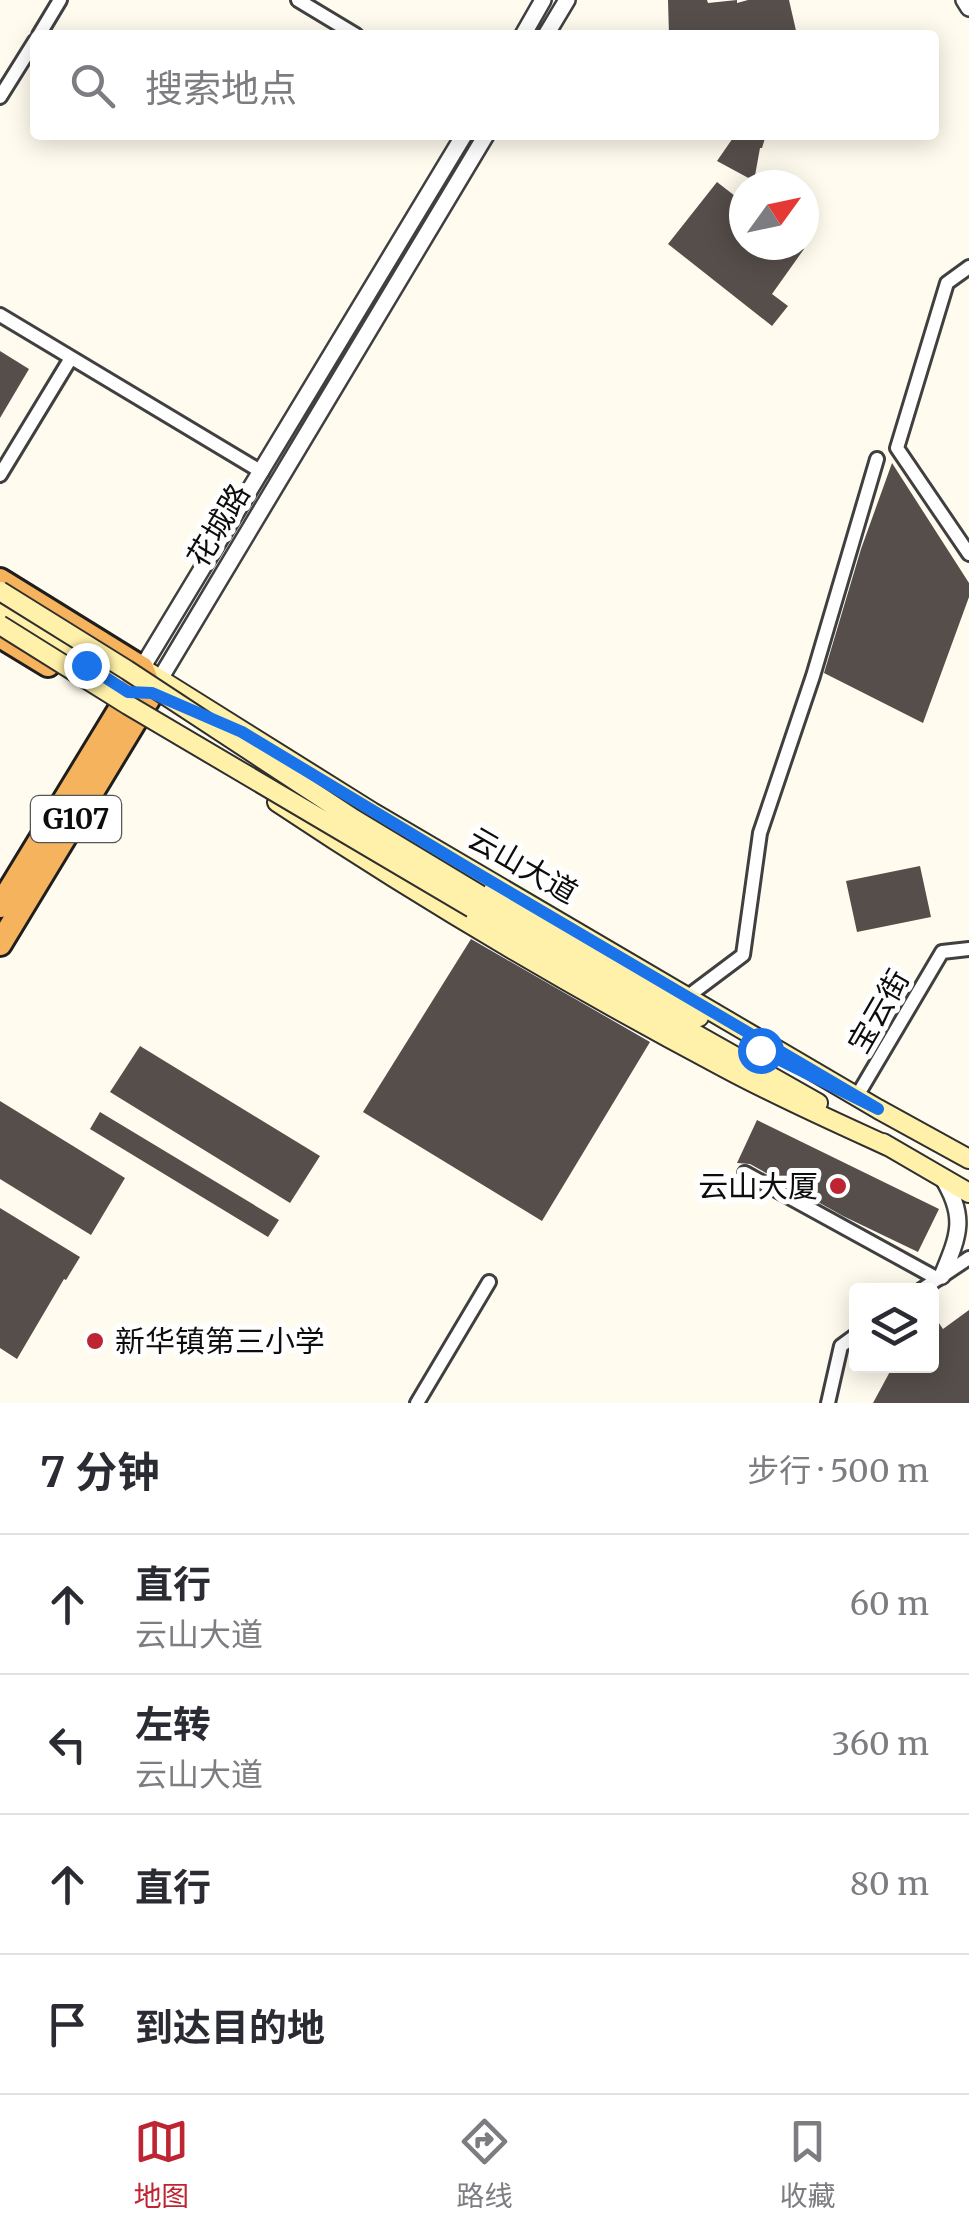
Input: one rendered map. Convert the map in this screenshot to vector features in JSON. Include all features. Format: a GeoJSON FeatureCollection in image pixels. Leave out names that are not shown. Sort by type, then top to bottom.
{"type":"FeatureCollection","features":[{"type":"Feature","properties":{"kind":"highway","name":"云山大道"},"geometry":{"type":"LineString","coordinates":[[0,580],[52,612],[141,692]]}},
{"type":"Feature","properties":{"kind":"highway","name":"云山大道"},"geometry":{"type":"LineString","coordinates":[[0,636],[141,692]]}},
{"type":"Feature","properties":{"kind":"highway","name":"花城路"},"geometry":{"type":"LineString","coordinates":[[0,906],[141,692]]}},
{"type":"Feature","properties":{"kind":"highway","name":"花城路"},"geometry":{"type":"LineString","coordinates":[[0,944],[141,692]]}},
{"type":"Feature","properties":{"kind":"main road"},"geometry":{"type":"LineString","coordinates":[[0,591],[476,901]]}},
{"type":"Feature","properties":{"kind":"main road"},"geometry":{"type":"LineString","coordinates":[[0,599],[52,612]]}},
{"type":"Feature","properties":{"kind":"main road"},"geometry":{"type":"LineString","coordinates":[[0,613],[141,692]]}},
{"type":"Feature","properties":{"kind":"main road"},"geometry":{"type":"LineString","coordinates":[[0,625],[128,705],[476,901]]}},
{"type":"Feature","properties":{"kind":"main road","name":"云山大道"},"geometry":{"type":"LineString","coordinates":[[141,692],[242,732],[878,1109]]}},
{"type":"Feature","properties":{"kind":"main road","name":"云山大道"},"geometry":{"type":"LineString","coordinates":[[141,692],[314,826],[498,940],[725,1068],[890,1148]]}},
{"type":"Feature","properties":{"kind":"main road","name":"云山大道"},"geometry":{"type":"LineString","coordinates":[[476,901],[969,1159]]}},
{"type":"Feature","properties":{"kind":"main road","name":"云山大道"},"geometry":{"type":"LineString","coordinates":[[476,901],[969,1193]]}},
{"type":"Feature","properties":{"kind":"street"},"geometry":{"type":"LineString","coordinates":[[42,30],[60,0]]}},
{"type":"Feature","properties":{"kind":"street"},"geometry":{"type":"LineString","coordinates":[[298,0],[348,30]]}},
{"type":"Feature","properties":{"kind":"street"},"geometry":{"type":"LineString","coordinates":[[526,30],[543,0]]}},
{"type":"Feature","properties":{"kind":"street"},"geometry":{"type":"LineString","coordinates":[[549,30],[568,0]]}},
{"type":"Feature","properties":{"kind":"street"},"geometry":{"type":"LineString","coordinates":[[964,0],[969,8]]}},
{"type":"Feature","properties":{"kind":"street"},"geometry":{"type":"LineString","coordinates":[[0,98],[30,49]]}},
{"type":"Feature","properties":{"kind":"street","name":"花城路"},"geometry":{"type":"LineString","coordinates":[[141,692],[262,472],[461,140]]}},
{"type":"Feature","properties":{"kind":"street","name":"花城路"},"geometry":{"type":"LineString","coordinates":[[141,692],[483,140]]}},
{"type":"Feature","properties":{"kind":"street"},"geometry":{"type":"LineString","coordinates":[[969,267],[947,283],[896,448],[969,554]]}},
{"type":"Feature","properties":{"kind":"street"},"geometry":{"type":"LineString","coordinates":[[0,314],[262,472]]}},
{"type":"Feature","properties":{"kind":"street"},"geometry":{"type":"LineString","coordinates":[[0,475],[71,358]]}},
{"type":"Feature","properties":{"kind":"street"},"geometry":{"type":"LineString","coordinates":[[688,997],[743,955],[760,833],[813,676],[877,460]]}},
{"type":"Feature","properties":{"kind":"street","name":"宝云街"},"geometry":{"type":"LineString","coordinates":[[857,1096],[942,952],[969,948]]}},
{"type":"Feature","properties":{"kind":"street"},"geometry":{"type":"LineString","coordinates":[[745,1173],[940,1278]]}},
{"type":"Feature","properties":{"kind":"street"},"geometry":{"type":"LineString","coordinates":[[940,1278],[952,1251],[959,1216],[954,1196],[942,1177]]}},
{"type":"Feature","properties":{"kind":"street"},"geometry":{"type":"LineString","coordinates":[[932,1283],[969,1258]]}},
{"type":"Feature","properties":{"kind":"street"},"geometry":{"type":"LineString","coordinates":[[417,1403],[489,1282]]}},
{"type":"Feature","properties":{"kind":"street"},"geometry":{"type":"LineString","coordinates":[[828,1403],[841,1346],[849,1340]]}},
{"type":"Feature","properties":{"kind":"building"},"geometry":{"type":"Polygon","coordinates":[[[668,0],[789,0],[796,30],[669,30],[668,0]]]}},
{"type":"Feature","properties":{"kind":"building"},"geometry":{"type":"Polygon","coordinates":[[[732,140],[764,140],[756,170],[734,170],[717,161],[732,140]]]}},
{"type":"Feature","properties":{"kind":"building"},"geometry":{"type":"Polygon","coordinates":[[[717,182],[729,191],[729,260],[796,260],[772,294],[788,306],[772,326],[668,244],[717,182]]]}},
{"type":"Feature","properties":{"kind":"building"},"geometry":{"type":"Polygon","coordinates":[[[0,351],[29,369],[0,418],[0,351]]]}},
{"type":"Feature","properties":{"kind":"building"},"geometry":{"type":"Polygon","coordinates":[[[892,463],[969,583],[969,597],[923,723],[824,673],[892,463]]]}},
{"type":"Feature","properties":{"kind":"building"},"geometry":{"type":"Polygon","coordinates":[[[920,866],[931,917],[857,932],[846,881],[920,866]]]}},
{"type":"Feature","properties":{"kind":"building"},"geometry":{"type":"Polygon","coordinates":[[[471,939],[650,1042],[542,1221],[363,1112],[471,939]]]}},
{"type":"Feature","properties":{"kind":"building"},"geometry":{"type":"Polygon","coordinates":[[[140,1046],[320,1156],[290,1203],[110,1092],[140,1046]]]}},
{"type":"Feature","properties":{"kind":"building"},"geometry":{"type":"Polygon","coordinates":[[[0,1101],[125,1178],[91,1235],[0,1179],[0,1101]]]}},
{"type":"Feature","properties":{"kind":"building"},"geometry":{"type":"Polygon","coordinates":[[[100,1112],[279,1220],[268,1237],[90,1129],[100,1112]]]}},
{"type":"Feature","properties":{"kind":"building","name":"云山大厦"},"geometry":{"type":"Polygon","coordinates":[[[757,1120],[939,1209],[918,1252],[750,1164],[737,1163],[757,1120]]]}},
{"type":"Feature","properties":{"kind":"building"},"geometry":{"type":"Polygon","coordinates":[[[0,1208],[80,1257],[17,1359],[0,1348],[0,1208]]]}},
{"type":"Feature","properties":{"kind":"building"},"geometry":{"type":"Polygon","coordinates":[[[969,1310],[969,1403],[873,1403],[889,1373],[939,1373],[939,1323],[943,1329],[969,1310]]]}},
{"type":"Feature","properties":{"kind":"place","name":"云山大厦"},"geometry":{"type":"Point","coordinates":[838,1186]}},
{"type":"Feature","properties":{"kind":"place","name":"新华镇第三小学"},"geometry":{"type":"Point","coordinates":[95,1341]}},
{"type":"Feature","properties":{"kind":"route"},"geometry":{"type":"LineString","coordinates":[[86,665],[128,692],[152,693],[242,732],[878,1109],[760,1050]]}}]}
